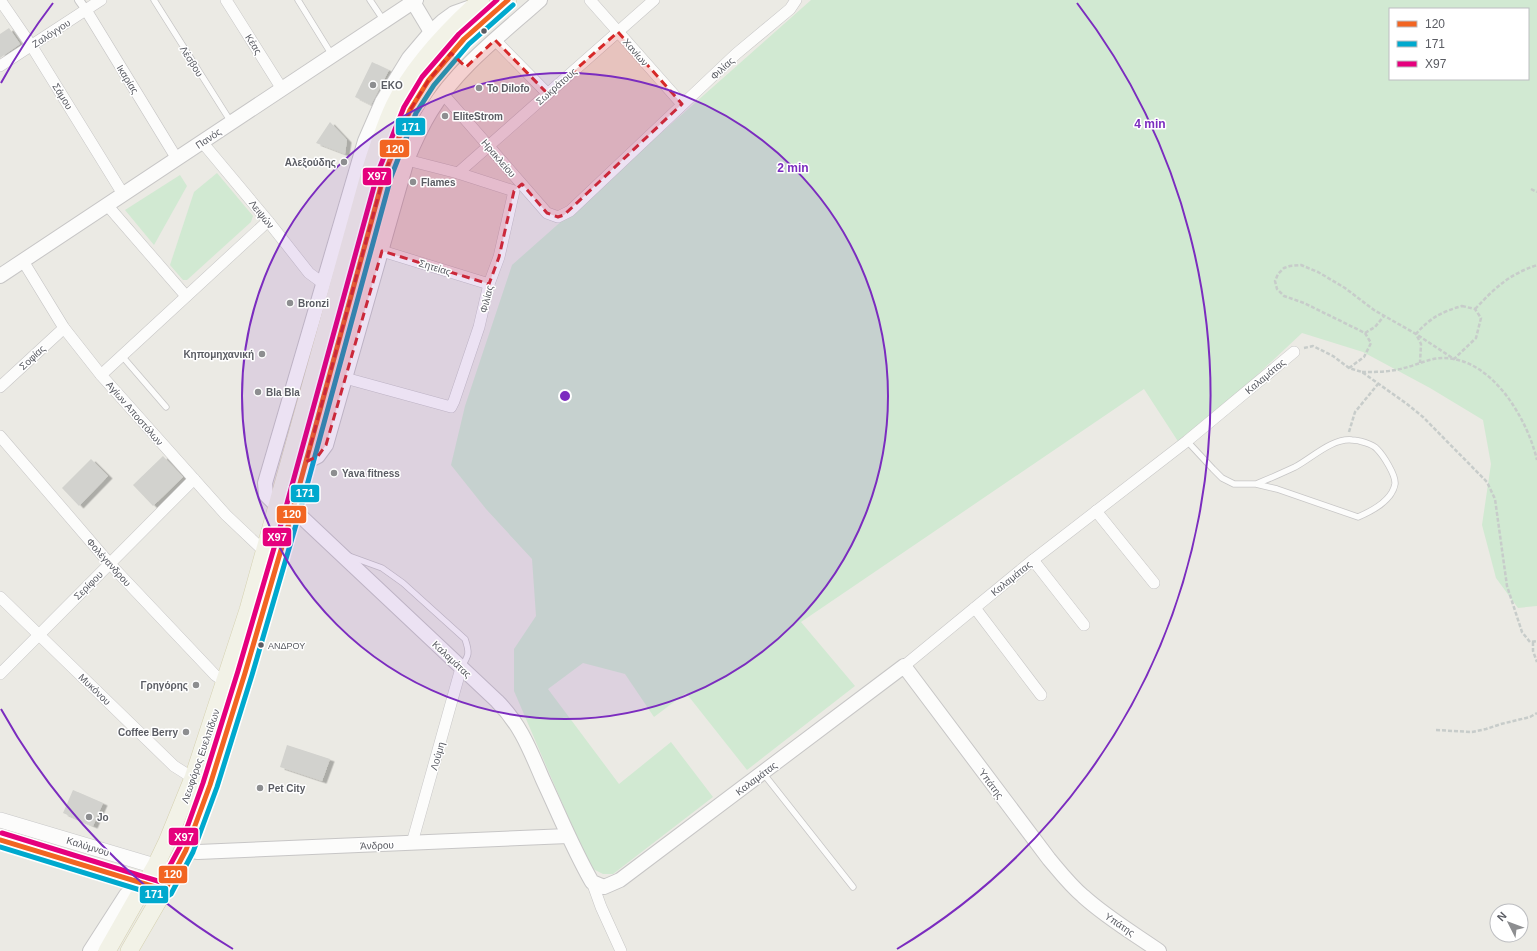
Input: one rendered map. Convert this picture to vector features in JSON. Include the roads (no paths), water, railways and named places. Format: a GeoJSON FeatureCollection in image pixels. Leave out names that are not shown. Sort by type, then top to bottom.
{"type":"FeatureCollection","features":[{"type":"Feature","properties":{"kind":"main road","name":"Λεωφόρος Ευελπίδων"},"geometry":{"type":"LineString","coordinates":[[107,951],[146,884],[168,842],[193,778],[248,610],[264,551],[306,462],[384,175],[410,110],[428,81],[451,53],[464,39],[508,0]]}},
{"type":"Feature","properties":{"kind":"main road","name":"Λεωφόρος Ευελπίδων"},"geometry":{"type":"LineString","coordinates":[[129,951],[165,890],[186,850],[210,785],[245,673],[285,508],[363,170],[383,134],[395,105],[415,72],[438,42],[479,2]]}},
{"type":"Feature","properties":{"kind":"main road","name":"Καλύμνου"},"geometry":{"type":"LineString","coordinates":[[0,820],[156,865],[175,872]]}},
{"type":"Feature","properties":{"kind":"main road","name":"Καλύμνου"},"geometry":{"type":"LineString","coordinates":[[0,840],[165,890]]}},
{"type":"Feature","properties":{"kind":"street","name":"Σάμου"},"geometry":{"type":"LineString","coordinates":[[0,0],[31,45],[123,194]]}},
{"type":"Feature","properties":{"kind":"street","name":"Ικαρίας"},"geometry":{"type":"LineString","coordinates":[[79,0],[177,158]]}},
{"type":"Feature","properties":{"kind":"street","name":"Ζαλόγγου"},"geometry":{"type":"LineString","coordinates":[[0,66],[101,0]]}},
{"type":"Feature","properties":{"kind":"street","name":"Κέας"},"geometry":{"type":"LineString","coordinates":[[226,0],[282,89]]}},
{"type":"Feature","properties":{"kind":"street"},"geometry":{"type":"LineString","coordinates":[[306,462],[318,456],[326,445],[407,160],[419,132],[443,94],[466,67],[540,0]]}},
{"type":"Feature","properties":{"kind":"street","name":"Χανίων"},"geometry":{"type":"LineString","coordinates":[[590,0],[682,104]]}},
{"type":"Feature","properties":{"kind":"street","name":"Σωκράτους"},"geometry":{"type":"LineString","coordinates":[[458,173],[654,0]]}},
{"type":"Feature","properties":{"kind":"street","name":"Φιλίας"},"geometry":{"type":"LineString","coordinates":[[558,217],[570,211],[682,104],[736,54],[790,8],[796,0]]}},
{"type":"Feature","properties":{"kind":"street","name":"Πανός"},"geometry":{"type":"LineString","coordinates":[[0,276],[415,1]]}},
{"type":"Feature","properties":{"kind":"street"},"geometry":{"type":"LineString","coordinates":[[415,1],[431,32]]}},
{"type":"Feature","properties":{"kind":"street","name":"Καλαμάτας"},"geometry":{"type":"LineString","coordinates":[[479,2],[454,13],[442,21],[409,58],[382,102],[365,141],[363,170],[324,284],[265,483],[266,495],[285,508],[338,552],[497,701],[514,720],[568,836],[592,882],[604,887],[620,880],[763,773],[904,666],[1033,560],[1187,441],[1294,352]]}},
{"type":"Feature","properties":{"kind":"street"},"geometry":{"type":"LineString","coordinates":[[495,40],[548,94]]}},
{"type":"Feature","properties":{"kind":"street"},"geometry":{"type":"LineString","coordinates":[[451,53],[466,67]]}},
{"type":"Feature","properties":{"kind":"street","name":"Ηρακλείου"},"geometry":{"type":"LineString","coordinates":[[443,94],[547,213],[558,217]]}},
{"type":"Feature","properties":{"kind":"street","name":"Λειψών"},"geometry":{"type":"LineString","coordinates":[[202,142],[268,221],[308,274],[324,284]]}},
{"type":"Feature","properties":{"kind":"street"},"geometry":{"type":"LineString","coordinates":[[407,160],[458,173],[514,191],[519,186],[520,182]]}},
{"type":"Feature","properties":{"kind":"street","name":"Φιλίας"},"geometry":{"type":"LineString","coordinates":[[345,378],[451,407],[479,327],[489,284],[499,257],[514,191]]}},
{"type":"Feature","properties":{"kind":"street"},"geometry":{"type":"LineString","coordinates":[[107,205],[186,296]]}},
{"type":"Feature","properties":{"kind":"street"},"geometry":{"type":"LineString","coordinates":[[101,375],[268,221]]}},
{"type":"Feature","properties":{"kind":"street","name":"Σητείας"},"geometry":{"type":"LineString","coordinates":[[382,251],[489,284]]}},
{"type":"Feature","properties":{"kind":"street","name":"Αγίων Αποστόλων"},"geometry":{"type":"LineString","coordinates":[[23,261],[64,328],[101,375],[226,515],[264,551]]}},
{"type":"Feature","properties":{"kind":"street","name":"Σοφίας"},"geometry":{"type":"LineString","coordinates":[[0,387],[64,328]]}},
{"type":"Feature","properties":{"kind":"street","name":"Φολέγανδρου"},"geometry":{"type":"LineString","coordinates":[[0,436],[110,564],[215,675],[225,682]]}},
{"type":"Feature","properties":{"kind":"street","name":"Σερίφου"},"geometry":{"type":"LineString","coordinates":[[0,674],[194,480]]}},
{"type":"Feature","properties":{"kind":"street"},"geometry":{"type":"LineString","coordinates":[[1096,511],[1154,583]]}},
{"type":"Feature","properties":{"kind":"street"},"geometry":{"type":"LineString","coordinates":[[1033,560],[1084,625]]}},
{"type":"Feature","properties":{"kind":"street","name":"Μυκόνου"},"geometry":{"type":"LineString","coordinates":[[0,597],[174,766],[193,778]]}},
{"type":"Feature","properties":{"kind":"street"},"geometry":{"type":"LineString","coordinates":[[975,608],[1041,695]]}},
{"type":"Feature","properties":{"kind":"street","name":"Ύπάτης"},"geometry":{"type":"LineString","coordinates":[[904,666],[1049,859],[1082,896]]}},
{"type":"Feature","properties":{"kind":"street","name":"Λούμη"},"geometry":{"type":"LineString","coordinates":[[412,843],[461,668]]}},
{"type":"Feature","properties":{"kind":"street","name":"Άνδρου"},"geometry":{"type":"LineString","coordinates":[[186,850],[198,852],[568,836]]}},
{"type":"Feature","properties":{"kind":"street"},"geometry":{"type":"LineString","coordinates":[[592,882],[601,907],[621,951]]}},
{"type":"Feature","properties":{"kind":"street"},"geometry":{"type":"LineString","coordinates":[[90,951],[126,895],[146,884]]}},
{"type":"Feature","properties":{"kind":"street","name":"Υπάτης"},"geometry":{"type":"LineString","coordinates":[[1082,896],[1102,912],[1158,951]]}},
{"type":"Feature","properties":{"kind":"lane","name":"Λέσβου"},"geometry":{"type":"LineString","coordinates":[[154,0],[231,123]]}},
{"type":"Feature","properties":{"kind":"lane"},"geometry":{"type":"LineString","coordinates":[[298,0],[332,55]]}},
{"type":"Feature","properties":{"kind":"lane"},"geometry":{"type":"LineString","coordinates":[[370,0],[384,21]]}},
{"type":"Feature","properties":{"kind":"lane"},"geometry":{"type":"LineString","coordinates":[[122,356],[166,407]]}},
{"type":"Feature","properties":{"kind":"lane"},"geometry":{"type":"LineString","coordinates":[[1187,441],[1222,478],[1234,484],[1256,484],[1295,494],[1358,516],[1370,512],[1383,502],[1392,492],[1395,483],[1394,476],[1388,464],[1377,448],[1352,440],[1346,440],[1339,441],[1295,467],[1256,484]]}},
{"type":"Feature","properties":{"kind":"lane"},"geometry":{"type":"LineString","coordinates":[[338,552],[382,568],[403,583],[465,639],[469,648],[469,656],[461,668]]}},
{"type":"Feature","properties":{"kind":"lane"},"geometry":{"type":"LineString","coordinates":[[763,773],[853,887]]}},
{"type":"Feature","properties":{"kind":"place","name":"EKO"},"geometry":{"type":"Point","coordinates":[373,85]}},
{"type":"Feature","properties":{"kind":"place","name":"To Dilofo"},"geometry":{"type":"Point","coordinates":[479,88]}},
{"type":"Feature","properties":{"kind":"place","name":"EliteStrom"},"geometry":{"type":"Point","coordinates":[445,116]}},
{"type":"Feature","properties":{"kind":"place","name":"Αλεξούδης"},"geometry":{"type":"Point","coordinates":[344,162]}},
{"type":"Feature","properties":{"kind":"place","name":"Flames"},"geometry":{"type":"Point","coordinates":[413,182]}},
{"type":"Feature","properties":{"kind":"place","name":"Bronzi"},"geometry":{"type":"Point","coordinates":[290,303]}},
{"type":"Feature","properties":{"kind":"place","name":"Κηπομηχανική"},"geometry":{"type":"Point","coordinates":[262,354]}},
{"type":"Feature","properties":{"kind":"place","name":"Bla Bla"},"geometry":{"type":"Point","coordinates":[258,392]}},
{"type":"Feature","properties":{"kind":"place","name":"Yava fitness"},"geometry":{"type":"Point","coordinates":[334,473]}},
{"type":"Feature","properties":{"kind":"place","name":"ΑΝΔΡΟΥ"},"geometry":{"type":"Point","coordinates":[261,645]}},
{"type":"Feature","properties":{"kind":"place","name":"Γρηγόρης"},"geometry":{"type":"Point","coordinates":[196,685]}},
{"type":"Feature","properties":{"kind":"place","name":"Coffee Berry"},"geometry":{"type":"Point","coordinates":[186,732]}},
{"type":"Feature","properties":{"kind":"place","name":"Pet City"},"geometry":{"type":"Point","coordinates":[260,788]}},
{"type":"Feature","properties":{"kind":"place","name":"Jo"},"geometry":{"type":"Point","coordinates":[89,817]}}]}
